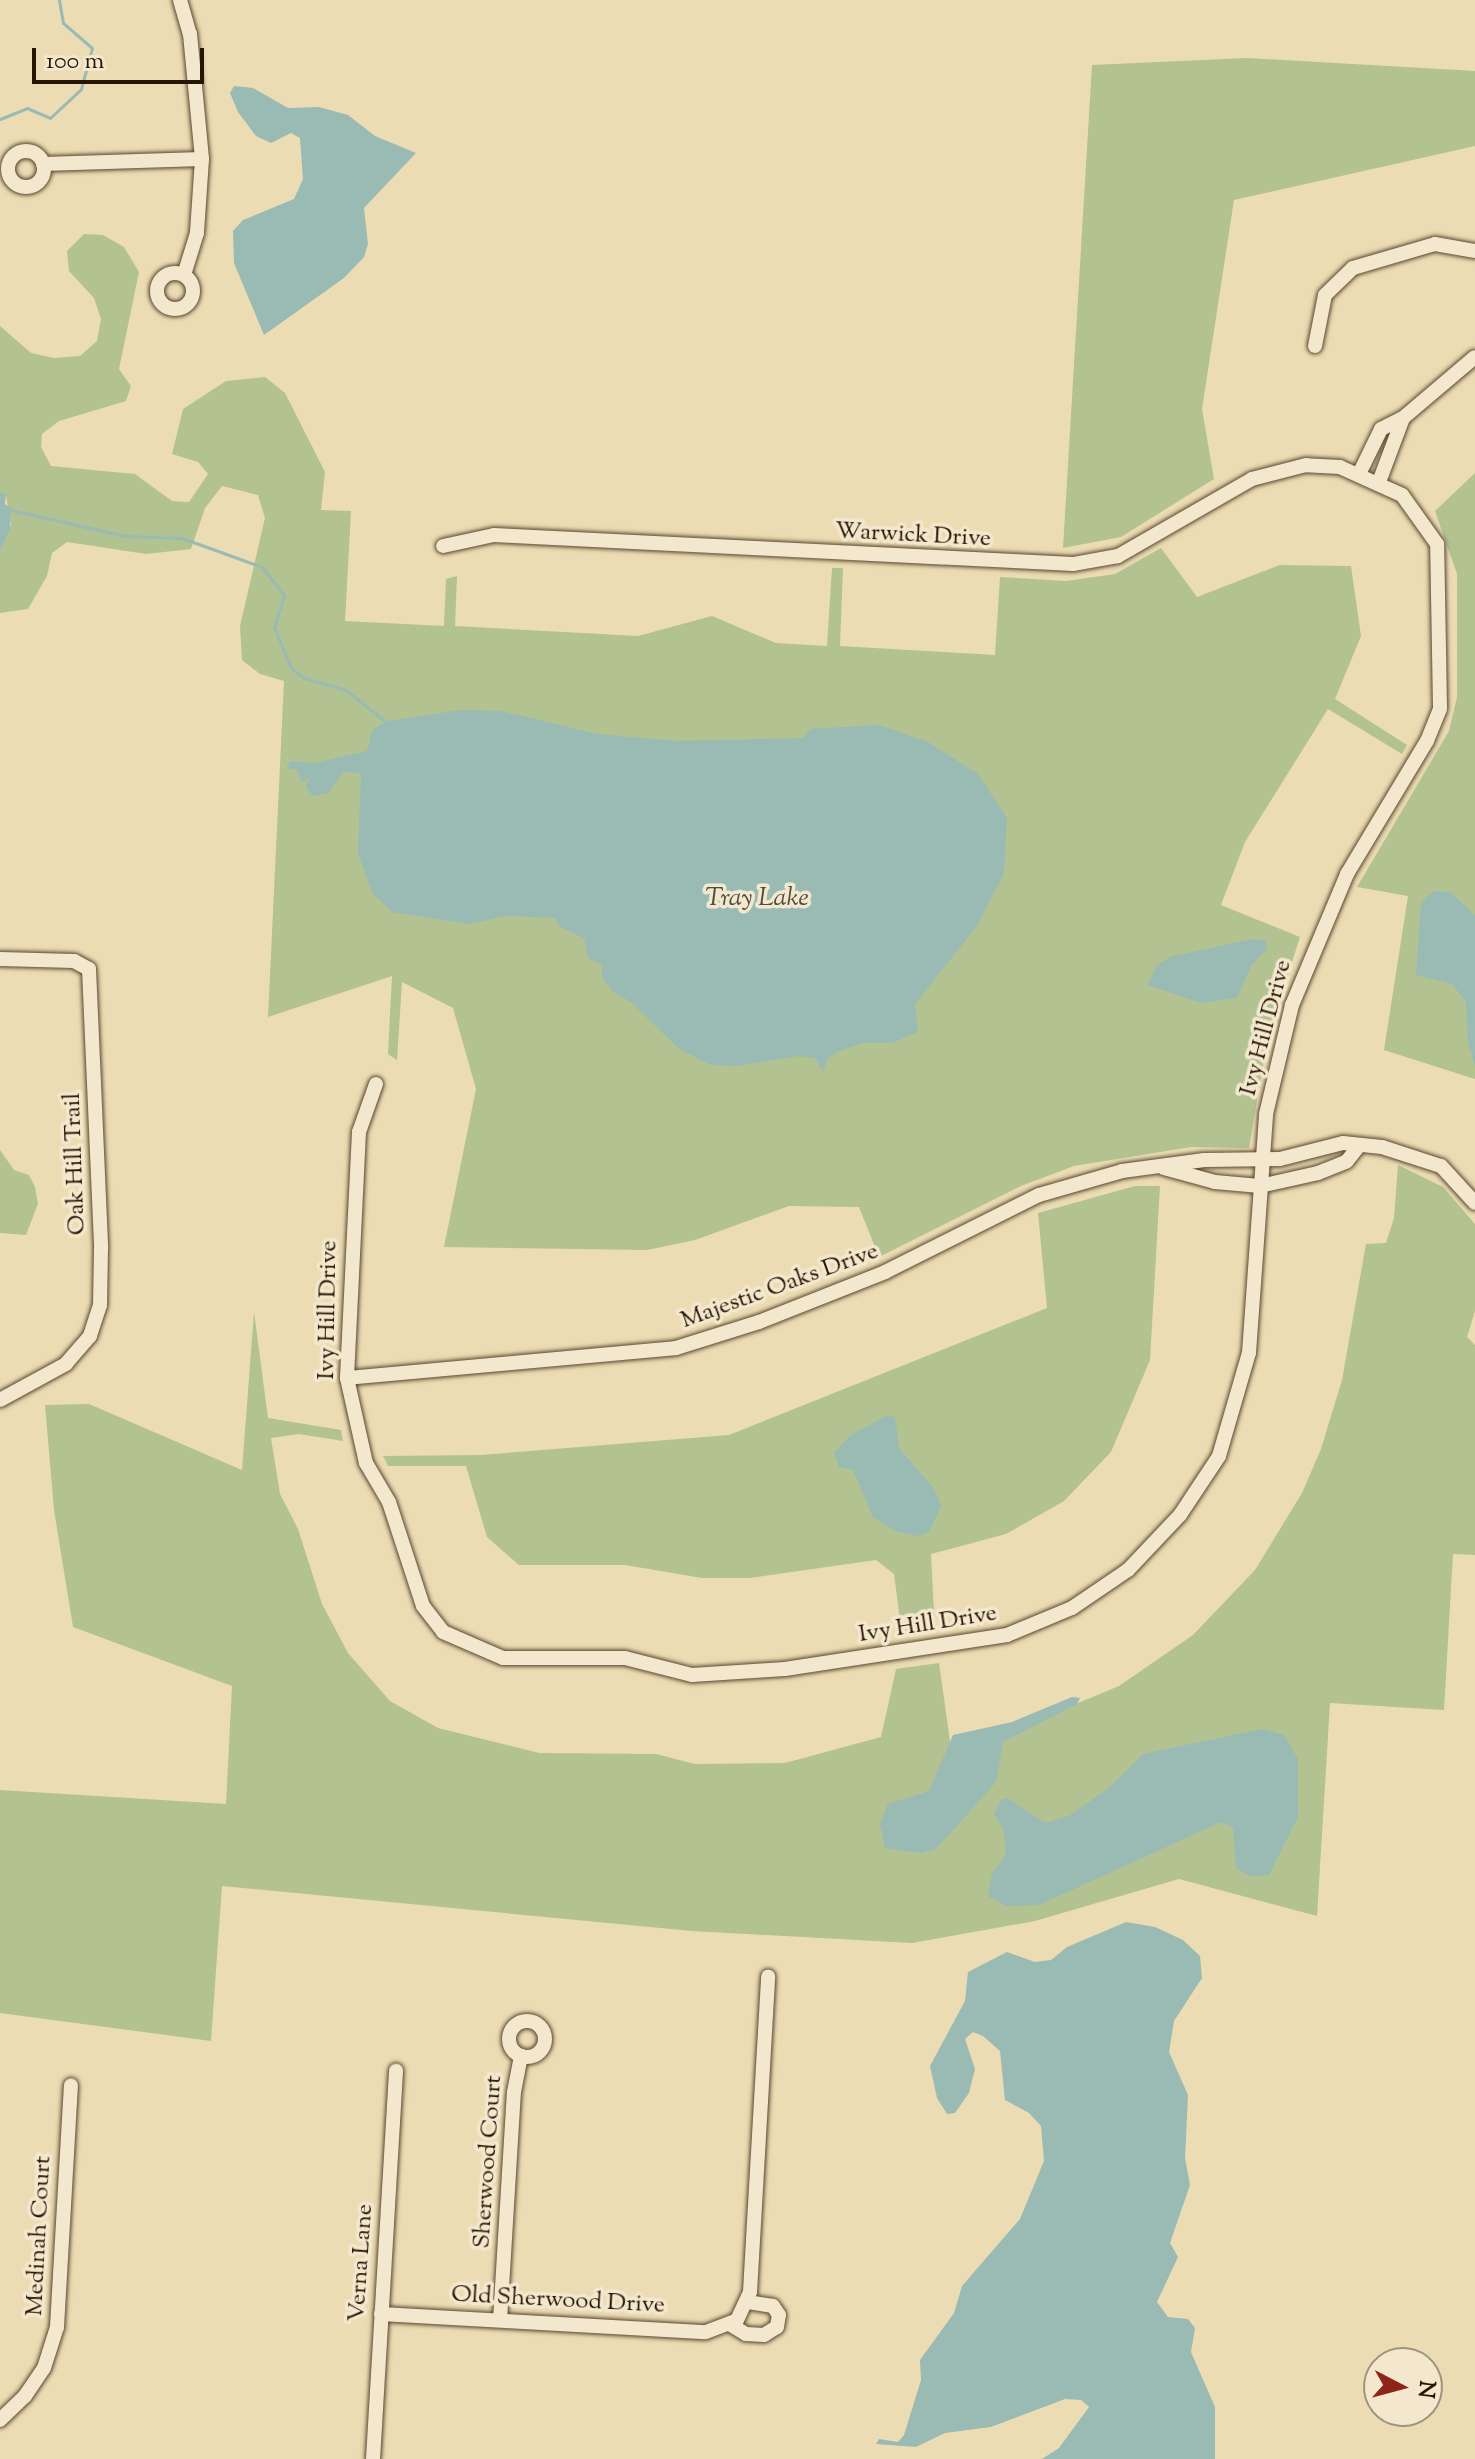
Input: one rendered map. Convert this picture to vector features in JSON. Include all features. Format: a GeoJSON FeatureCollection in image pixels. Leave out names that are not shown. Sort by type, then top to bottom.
{"type":"FeatureCollection","features":[{"type":"Feature","properties":{"kind":"street"},"geometry":{"type":"LineString","coordinates":[[180,0],[190,34],[202,159],[197,233],[184,275]]}},
{"type":"Feature","properties":{"kind":"street"},"geometry":{"type":"LineString","coordinates":[[43,164],[202,159]]}},
{"type":"Feature","properties":{"kind":"street"},"geometry":{"type":"LineString","coordinates":[[1315,346],[1325,295],[1353,268],[1435,244],[1475,251]]}},
{"type":"Feature","properties":{"kind":"street"},"geometry":{"type":"LineString","coordinates":[[1359,474],[1381,429],[1403,418],[1475,357]]}},
{"type":"Feature","properties":{"kind":"street"},"geometry":{"type":"LineString","coordinates":[[1379,482],[1403,418]]}},
{"type":"Feature","properties":{"kind":"street","name":"Warwick Drive"},"geometry":{"type":"LineString","coordinates":[[443,546],[494,535],[1073,564],[1118,556],[1252,479],[1306,465],[1359,474]]}},
{"type":"Feature","properties":{"kind":"street","name":"Ivy Hill Drive"},"geometry":{"type":"LineString","coordinates":[[376,1084],[359,1132],[347,1378],[357,1439],[389,1502],[423,1606],[443,1632],[465,1645],[503,1658],[625,1658],[692,1675],[785,1669],[977,1643],[1039,1624],[1102,1590],[1156,1544],[1202,1487],[1219,1456],[1243,1386],[1270,1091],[1305,967],[1354,859],[1427,741],[1440,708],[1437,544],[1413,505],[1379,482],[1359,474]]}},
{"type":"Feature","properties":{"kind":"street","name":"Oak Hill Trail"},"geometry":{"type":"LineString","coordinates":[[0,959],[74,961],[89,969],[101,1249],[100,1305],[90,1336],[66,1364],[0,1400]]}},
{"type":"Feature","properties":{"kind":"street","name":"Majestic Oaks Drive"},"geometry":{"type":"LineString","coordinates":[[347,1378],[676,1348],[759,1322],[899,1267],[1039,1195],[1084,1179],[1160,1166],[1204,1160],[1263,1161],[1343,1143],[1401,1150],[1441,1166],[1475,1203]]}},
{"type":"Feature","properties":{"kind":"street","name":"Majestic Oaks Drive"},"geometry":{"type":"LineString","coordinates":[[1160,1166],[1215,1182],[1260,1186],[1318,1173],[1347,1161],[1358,1147]]}},
{"type":"Feature","properties":{"kind":"street"},"geometry":{"type":"LineString","coordinates":[[731,2325],[748,2302],[768,1977]]}},
{"type":"Feature","properties":{"kind":"street","name":"Sherwood Court"},"geometry":{"type":"LineString","coordinates":[[500,2320],[514,2092],[521,2056]]}},
{"type":"Feature","properties":{"kind":"street","name":"Verna Lane"},"geometry":{"type":"LineString","coordinates":[[373,2459],[396,2071]]}},
{"type":"Feature","properties":{"kind":"street","name":"Medinah Court"},"geometry":{"type":"LineString","coordinates":[[0,2420],[25,2396],[44,2368],[57,2327],[71,2085]]}},
{"type":"Feature","properties":{"kind":"street","name":"Old Sherwood Drive"},"geometry":{"type":"LineString","coordinates":[[381,2314],[706,2332],[731,2325],[746,2334],[764,2335],[777,2327],[773,2306],[748,2302]]}},
{"type":"Feature","properties":{"kind":"green space"},"geometry":{"type":"Polygon","coordinates":[[[1247,58],[1475,71],[1475,146],[1234,200],[1202,409],[1214,479],[1121,537],[1063,548],[1092,65],[1247,58]]]}},
{"type":"Feature","properties":{"kind":"green space"},"geometry":{"type":"Polygon","coordinates":[[[84,234],[103,235],[124,247],[139,272],[119,369],[131,386],[126,401],[59,421],[42,434],[41,447],[51,466],[135,474],[172,501],[189,502],[208,474],[198,462],[172,454],[183,409],[226,381],[265,377],[285,393],[325,472],[321,510],[351,511],[345,621],[444,626],[446,579],[457,576],[455,626],[638,636],[712,616],[776,643],[827,646],[832,568],[843,568],[840,646],[995,655],[1000,577],[1066,581],[1115,574],[1161,548],[1197,597],[1280,565],[1351,566],[1361,636],[1335,699],[1407,745],[1402,754],[1328,709],[1245,842],[1221,905],[1300,937],[1268,1036],[1249,1148],[1191,1147],[1074,1166],[1021,1186],[879,1257],[859,1207],[789,1206],[695,1240],[647,1250],[444,1247],[476,1089],[453,1008],[402,982],[397,1060],[388,1054],[392,976],[268,1017],[284,681],[260,674],[242,660],[240,626],[265,518],[258,495],[222,486],[205,508],[191,549],[146,554],[67,542],[52,553],[47,576],[28,609],[0,613],[0,552],[11,524],[6,496],[0,492],[0,326],[31,353],[54,358],[80,356],[97,341],[101,319],[94,298],[69,271],[67,251],[84,234]]]}},
{"type":"Feature","properties":{"kind":"green space"},"geometry":{"type":"Polygon","coordinates":[[[1475,473],[1475,1079],[1384,1050],[1408,896],[1357,887],[1449,731],[1457,697],[1457,574],[1435,511],[1475,473]]]}},
{"type":"Feature","properties":{"kind":"green space"},"geometry":{"type":"Polygon","coordinates":[[[0,1150],[14,1170],[29,1175],[35,1187],[38,1204],[26,1235],[0,1233],[0,1150]]]}},
{"type":"Feature","properties":{"kind":"green space"},"geometry":{"type":"Polygon","coordinates":[[[1398,1165],[1443,1187],[1475,1224],[1475,1311],[1467,1337],[1475,1345],[1475,1555],[1453,1554],[1444,1710],[1330,1703],[1317,1916],[1179,1879],[1035,1921],[912,1943],[692,1931],[222,1886],[211,2041],[0,2013],[0,1790],[226,1804],[232,1686],[73,1627],[54,1510],[45,1405],[89,1404],[242,1470],[254,1312],[268,1418],[341,1430],[343,1441],[299,1434],[271,1438],[280,1494],[298,1529],[322,1604],[348,1653],[390,1701],[438,1728],[539,1753],[656,1754],[695,1764],[785,1763],[881,1737],[896,1669],[939,1663],[950,1741],[1035,1721],[1119,1686],[1193,1635],[1255,1570],[1302,1493],[1321,1449],[1342,1380],[1366,1244],[1386,1243],[1394,1218],[1398,1165]]]}},
{"type":"Feature","properties":{"kind":"green space"},"geometry":{"type":"Polygon","coordinates":[[[1135,1186],[1160,1186],[1150,1360],[1111,1452],[1064,1501],[1006,1534],[931,1554],[935,1632],[902,1636],[894,1574],[876,1560],[750,1578],[702,1578],[625,1565],[519,1565],[487,1537],[466,1466],[388,1466],[383,1456],[481,1455],[729,1435],[1047,1308],[1038,1213],[1135,1186]]]}},
{"type":"Feature","properties":{"kind":"water"},"geometry":{"type":"Polygon","coordinates":[[[234,86],[253,88],[288,108],[319,107],[348,115],[375,136],[416,153],[364,208],[368,244],[364,257],[344,278],[264,335],[234,263],[233,231],[243,220],[294,199],[303,179],[300,138],[291,133],[271,143],[256,136],[238,112],[230,93],[234,86]]]}},
{"type":"Feature","properties":{"kind":"water"},"geometry":{"type":"Polygon","coordinates":[[[0,492],[6,494],[5,504],[11,508],[10,529],[0,552],[0,492]]]}},
{"type":"Feature","properties":{"kind":"water","name":"Tray Lake"},"geometry":{"type":"Polygon","coordinates":[[[461,710],[501,711],[598,734],[677,741],[803,738],[811,729],[879,725],[928,742],[978,774],[1007,818],[1004,874],[976,927],[915,1004],[918,1032],[892,1043],[862,1043],[837,1052],[827,1059],[823,1072],[815,1058],[799,1056],[737,1066],[710,1065],[678,1048],[631,1002],[612,991],[601,975],[603,965],[588,958],[584,938],[560,927],[555,918],[505,916],[469,924],[392,912],[373,894],[358,854],[361,773],[343,772],[328,793],[313,796],[306,788],[309,777],[302,783],[297,770],[287,768],[290,761],[314,763],[367,751],[372,730],[388,721],[461,710]]]}},
{"type":"Feature","properties":{"kind":"water"},"geometry":{"type":"Polygon","coordinates":[[[1434,891],[1450,892],[1475,915],[1475,1066],[1468,1042],[1466,1002],[1452,984],[1416,975],[1421,903],[1434,891]]]}},
{"type":"Feature","properties":{"kind":"water"},"geometry":{"type":"Polygon","coordinates":[[[1252,939],[1266,941],[1267,949],[1251,966],[1237,998],[1201,1003],[1148,985],[1156,966],[1170,957],[1252,939]]]}},
{"type":"Feature","properties":{"kind":"water"},"geometry":{"type":"Polygon","coordinates":[[[886,1416],[895,1417],[899,1448],[935,1490],[941,1506],[929,1532],[918,1536],[895,1531],[873,1517],[853,1470],[839,1467],[834,1452],[851,1435],[886,1416]]]}},
{"type":"Feature","properties":{"kind":"water"},"geometry":{"type":"Polygon","coordinates":[[[1072,1697],[1080,1698],[1077,1704],[1003,1742],[996,1782],[936,1849],[920,1853],[885,1848],[880,1824],[888,1804],[929,1791],[953,1735],[1012,1722],[1072,1697]]]}},
{"type":"Feature","properties":{"kind":"water"},"geometry":{"type":"Polygon","coordinates":[[[1262,1729],[1284,1735],[1298,1759],[1298,1817],[1269,1875],[1250,1876],[1236,1868],[1233,1828],[1221,1822],[1039,1905],[1006,1906],[988,1896],[992,1873],[1006,1854],[1004,1831],[994,1814],[1001,1800],[1007,1798],[1045,1823],[1069,1816],[1110,1787],[1143,1754],[1262,1729]]]}},
{"type":"Feature","properties":{"kind":"water"},"geometry":{"type":"Polygon","coordinates":[[[1126,1922],[1155,1927],[1183,1940],[1200,1956],[1202,1978],[1174,2021],[1169,2052],[1188,2095],[1185,2158],[1190,2185],[1170,2243],[1178,2257],[1157,2302],[1168,2317],[1188,2319],[1195,2328],[1191,2352],[1215,2407],[1215,2459],[1042,2459],[1059,2448],[1089,2407],[1081,2400],[1065,2399],[991,2427],[945,2433],[916,2447],[876,2444],[879,2439],[898,2442],[904,2435],[921,2380],[920,2360],[954,2313],[962,2286],[1020,2219],[1044,2161],[1041,2126],[1029,2113],[1005,2100],[1000,2051],[983,2036],[973,2032],[965,2039],[975,2069],[969,2093],[955,2113],[947,2114],[937,2098],[930,2066],[965,2001],[968,1972],[1007,1952],[1035,1962],[1051,1960],[1067,1947],[1126,1922]]]}},
{"type":"Feature","properties":{"kind":"waterway"},"geometry":{"type":"LineString","coordinates":[[0,119],[27,108],[50,118],[81,89],[92,48],[63,23],[59,0]]}},
{"type":"Feature","properties":{"kind":"waterway"},"geometry":{"type":"LineString","coordinates":[[11,510],[125,536],[182,538],[262,567],[284,595],[274,627],[291,668],[304,678],[346,690],[386,722]]}}]}
